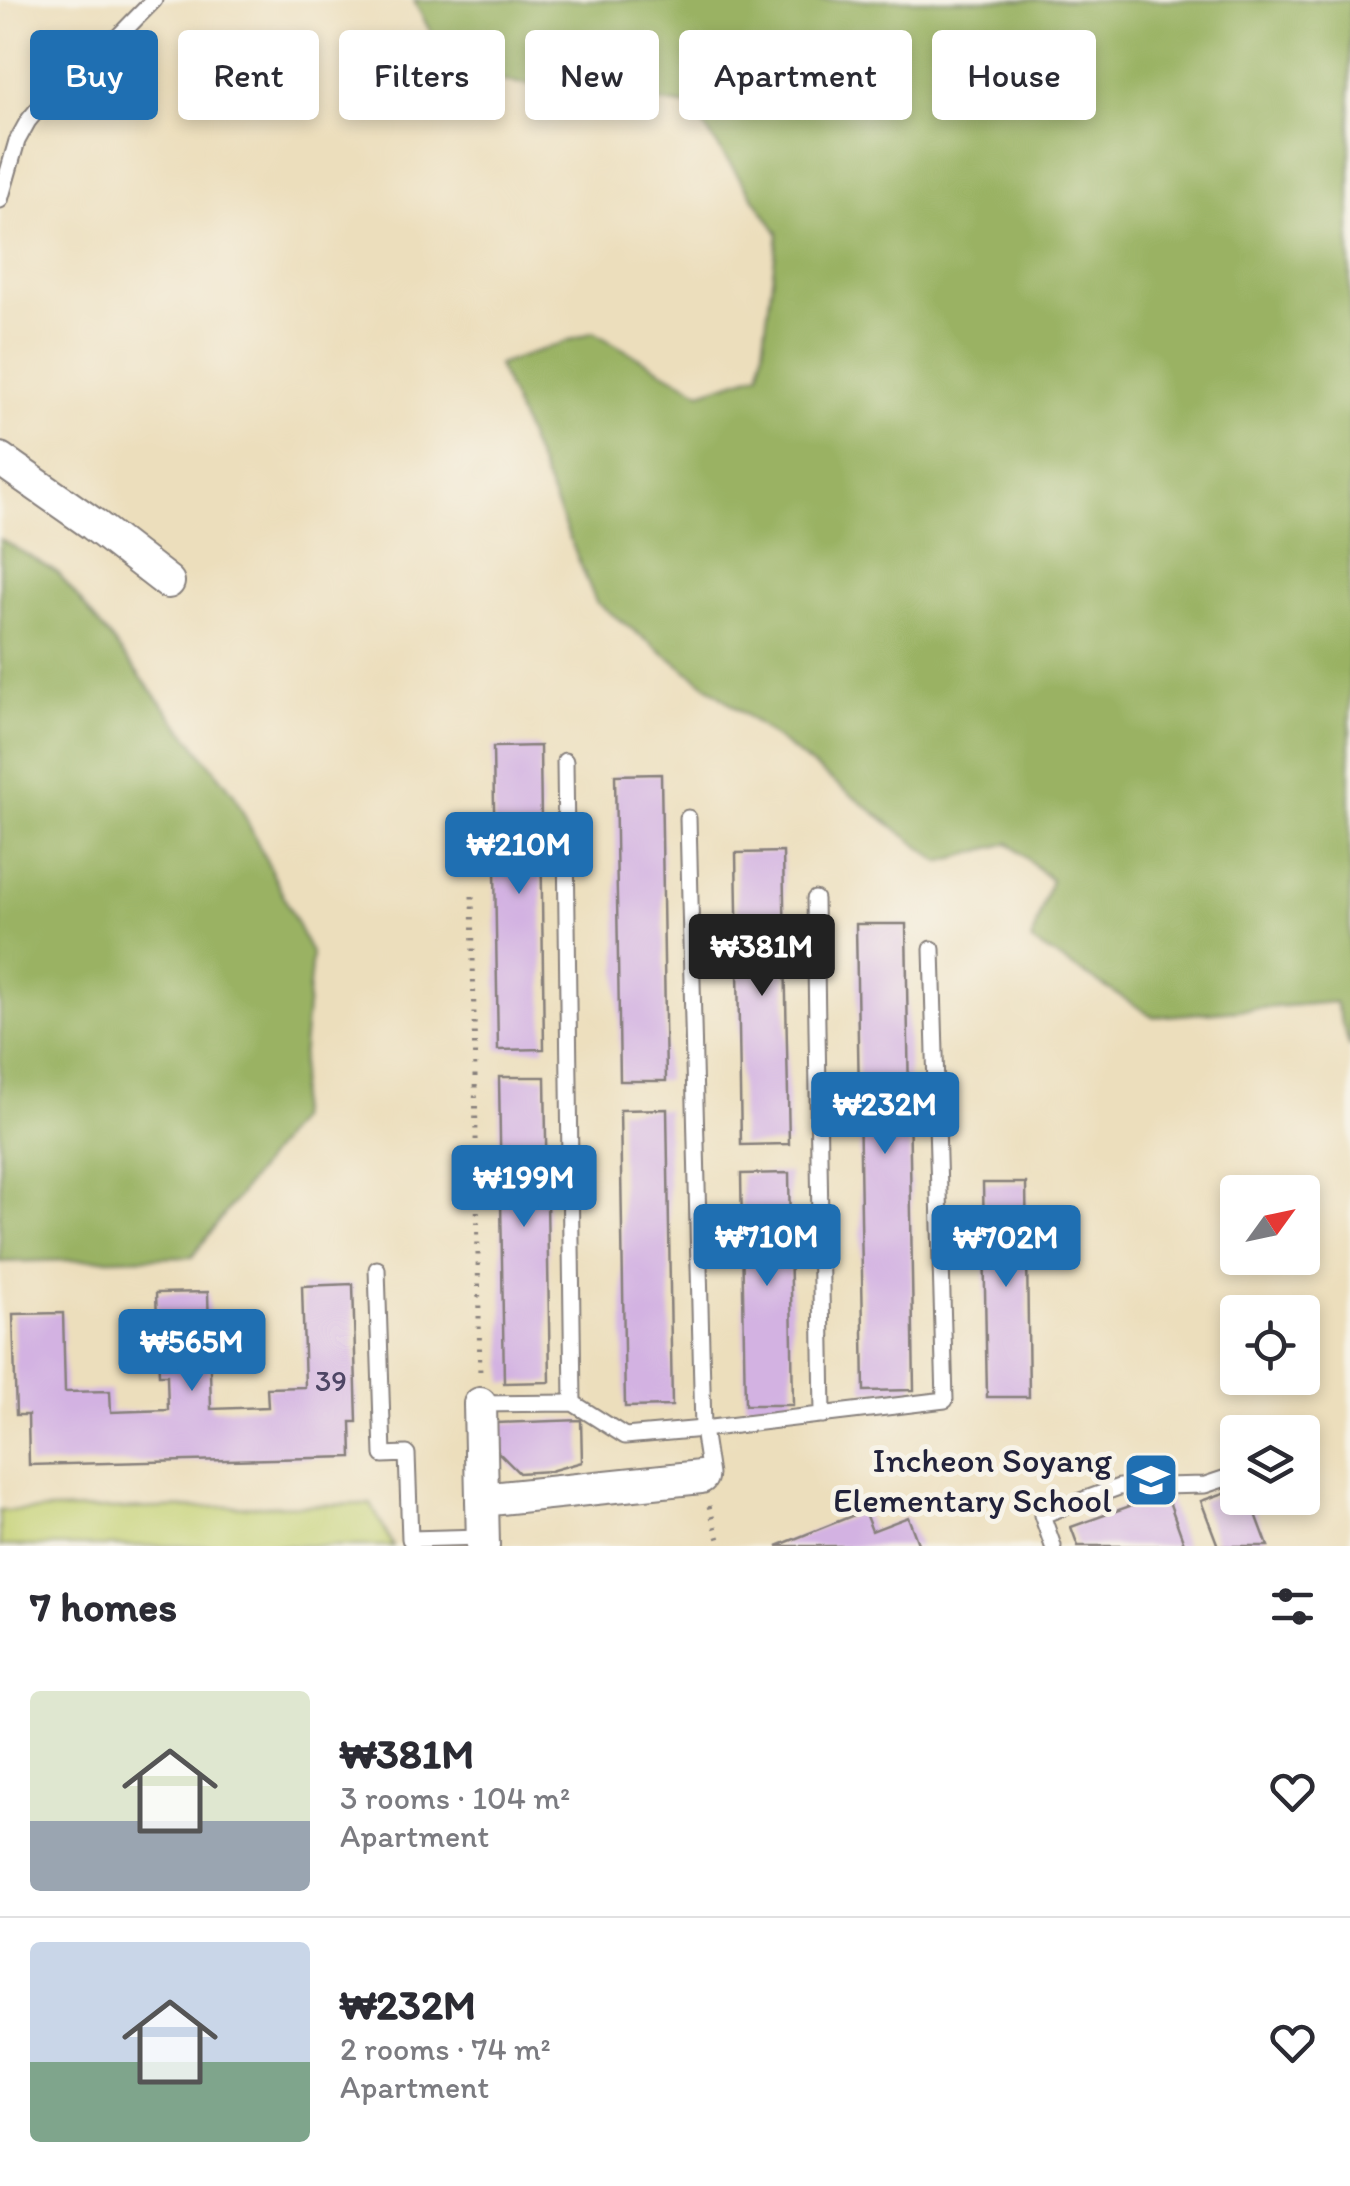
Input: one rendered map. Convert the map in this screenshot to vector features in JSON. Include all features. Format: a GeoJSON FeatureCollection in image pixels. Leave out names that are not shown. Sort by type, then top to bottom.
{"type":"FeatureCollection","features":[{"type":"Feature","properties":{"kind":"street"},"geometry":{"type":"LineString","coordinates":[[0,459],[168,582]]}},
{"type":"Feature","properties":{"kind":"street"},"geometry":{"type":"LineString","coordinates":[[480,1404],[482,1541]]}},
{"type":"Feature","properties":{"kind":"street"},"geometry":{"type":"LineString","coordinates":[[482,1500],[700,1477]]}},
{"type":"Feature","properties":{"kind":"lane"},"geometry":{"type":"LineString","coordinates":[[0,200],[17,141],[28,121],[51,93],[112,44],[154,0]]}},
{"type":"Feature","properties":{"kind":"lane"},"geometry":{"type":"LineString","coordinates":[[565,761],[573,1403]]}},
{"type":"Feature","properties":{"kind":"lane"},"geometry":{"type":"LineString","coordinates":[[688,818],[703,1429],[710,1475],[700,1477]]}},
{"type":"Feature","properties":{"kind":"lane"},"geometry":{"type":"LineString","coordinates":[[815,899],[823,1415]]}},
{"type":"Feature","properties":{"kind":"lane"},"geometry":{"type":"LineString","coordinates":[[480,1404],[573,1403],[625,1436],[944,1400],[932,950]]}},
{"type":"Feature","properties":{"kind":"lane"},"geometry":{"type":"LineString","coordinates":[[377,1269],[383,1455],[407,1454],[410,1539],[482,1541]]}},
{"type":"Feature","properties":{"kind":"lane"},"geometry":{"type":"LineString","coordinates":[[1053,1546],[1042,1515],[1119,1487],[1205,1486],[1220,1481]]}},
{"type":"Feature","properties":{"kind":"path"},"geometry":{"type":"LineString","coordinates":[[472,896],[480,1404]]}},
{"type":"Feature","properties":{"kind":"path"},"geometry":{"type":"LineString","coordinates":[[700,1477],[721,1546]]}},
{"type":"Feature","properties":{"kind":"green space"},"geometry":{"type":"Polygon","coordinates":[[[414,0],[1350,0],[1350,1048],[1335,1002],[1154,1017],[1031,941],[1051,880],[1009,843],[940,862],[596,602],[498,365],[593,332],[701,392],[760,373],[778,233],[700,120],[912,120],[912,30],[679,30],[679,105],[659,102],[659,30],[525,30],[525,84],[505,81],[505,30],[429,30],[414,0]]]}},
{"type":"Feature","properties":{"kind":"green space"},"geometry":{"type":"Polygon","coordinates":[[[0,539],[58,573],[234,794],[312,955],[296,1120],[192,1257],[0,1262],[0,539]]]}},
{"type":"Feature","properties":{"kind":"green space"},"geometry":{"type":"Polygon","coordinates":[[[371,1504],[393,1546],[0,1546],[0,1511],[371,1504]]]}},
{"type":"Feature","properties":{"kind":"building"},"geometry":{"type":"Polygon","coordinates":[[[540,746],[544,1049],[498,1050],[493,747],[540,746]]]}},
{"type":"Feature","properties":{"kind":"building"},"geometry":{"type":"Polygon","coordinates":[[[661,774],[666,1081],[620,1081],[615,775],[661,774]]]}},
{"type":"Feature","properties":{"kind":"building"},"geometry":{"type":"Polygon","coordinates":[[[783,852],[789,1144],[741,1145],[736,853],[783,852]]]}},
{"type":"Feature","properties":{"kind":"building"},"geometry":{"type":"Polygon","coordinates":[[[856,924],[906,924],[914,1390],[864,1391],[856,924]]]}},
{"type":"Feature","properties":{"kind":"building"},"geometry":{"type":"Polygon","coordinates":[[[499,1077],[545,1077],[550,1382],[504,1383],[499,1077]]]}},
{"type":"Feature","properties":{"kind":"building"},"geometry":{"type":"Polygon","coordinates":[[[667,1109],[672,1406],[625,1407],[620,1110],[667,1109]]]}},
{"type":"Feature","properties":{"kind":"building"},"geometry":{"type":"Polygon","coordinates":[[[789,1173],[793,1405],[745,1405],[741,1174],[789,1173]]]}},
{"type":"Feature","properties":{"kind":"building"},"geometry":{"type":"Polygon","coordinates":[[[983,1183],[1026,1183],[1029,1397],[987,1397],[983,1183]]]}},
{"type":"Feature","properties":{"kind":"building"},"geometry":{"type":"Polygon","coordinates":[[[353,1284],[357,1422],[351,1422],[352,1457],[29,1465],[28,1415],[16,1415],[13,1314],[63,1313],[65,1392],[110,1391],[111,1412],[168,1410],[167,1375],[159,1375],[156,1293],[208,1292],[211,1409],[268,1407],[267,1388],[305,1387],[302,1286],[353,1284]]]}},
{"type":"Feature","properties":{"kind":"building"},"geometry":{"type":"Polygon","coordinates":[[[581,1420],[582,1462],[550,1471],[519,1473],[496,1450],[496,1423],[581,1420]]]}},
{"type":"Feature","properties":{"kind":"building"},"geometry":{"type":"Polygon","coordinates":[[[1166,1493],[1185,1546],[1078,1546],[1071,1527],[1166,1493]]]}},
{"type":"Feature","properties":{"kind":"building"},"geometry":{"type":"Polygon","coordinates":[[[1220,1494],[1220,1515],[1256,1515],[1268,1546],[1218,1546],[1201,1501],[1220,1494]]]}},
{"type":"Feature","properties":{"kind":"building"},"geometry":{"type":"Polygon","coordinates":[[[864,1511],[872,1531],[908,1517],[919,1546],[777,1546],[864,1511]]]}},
{"type":"Feature","properties":{"kind":"place","name":"Incheon Soyang Elementary School"},"geometry":{"type":"Point","coordinates":[1151,1480]}}]}
